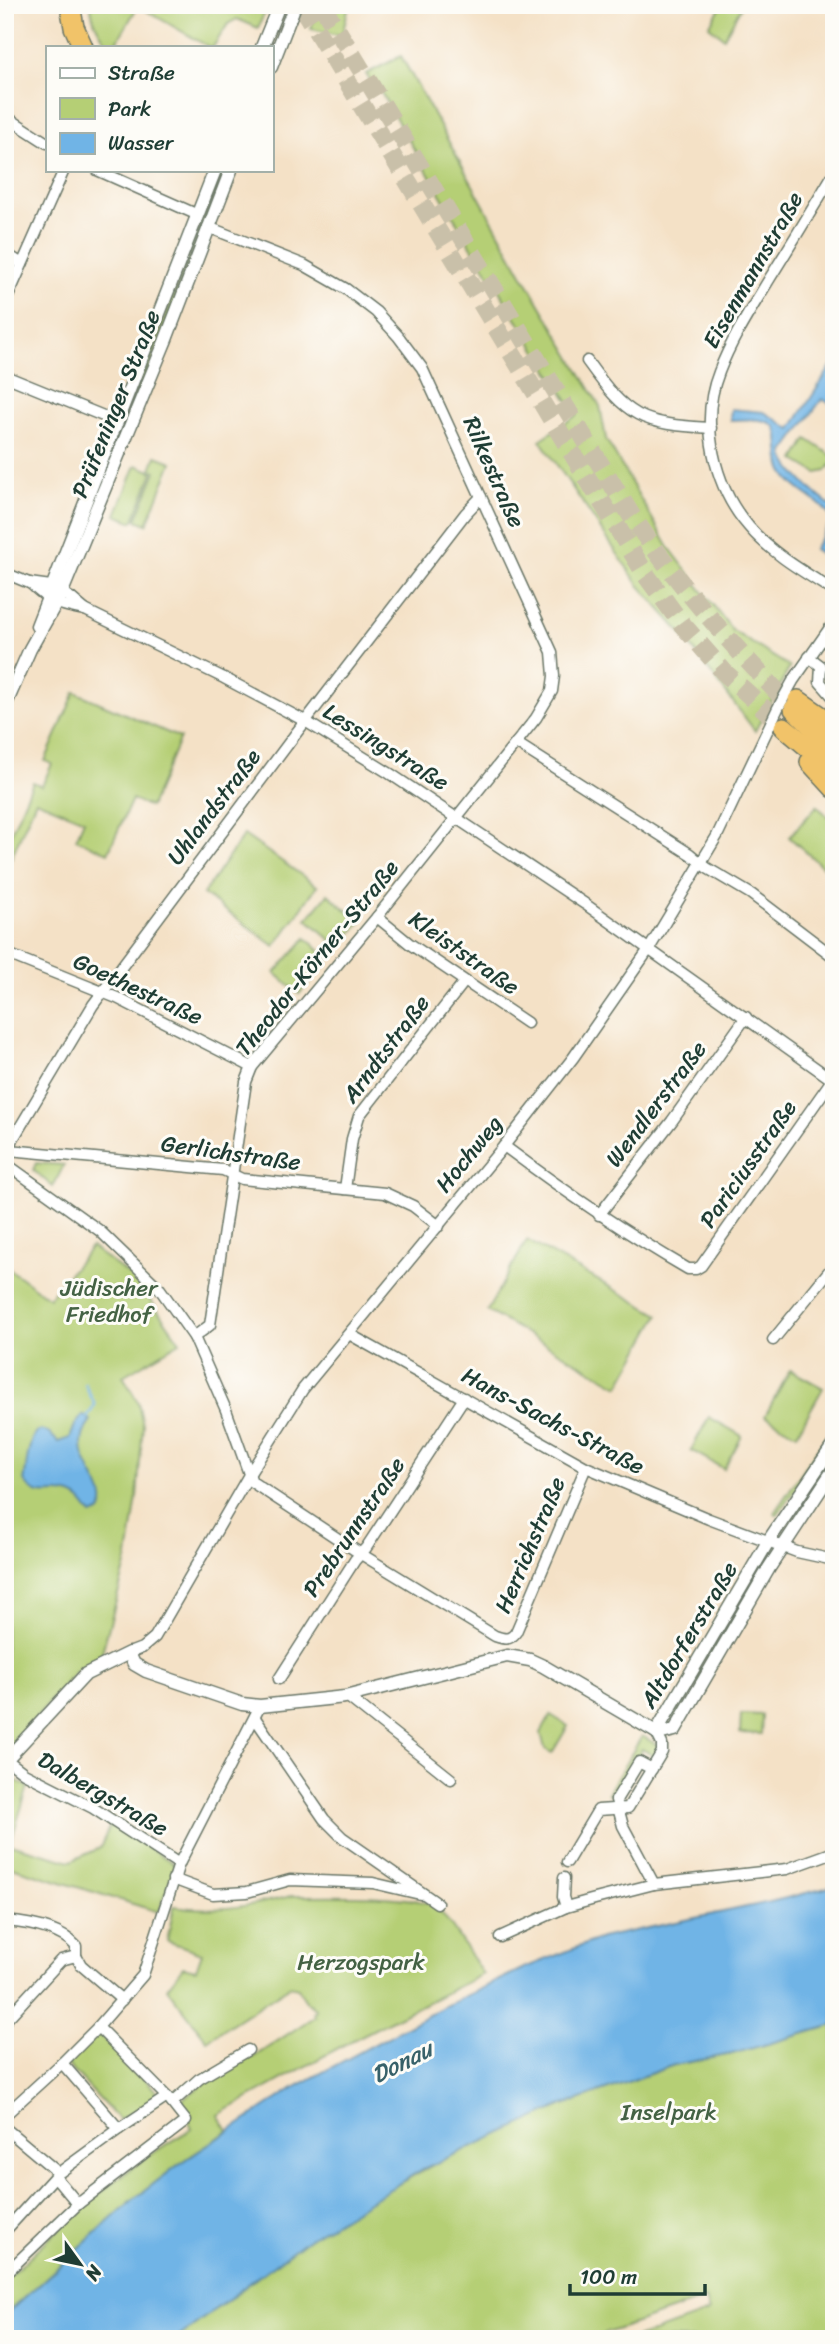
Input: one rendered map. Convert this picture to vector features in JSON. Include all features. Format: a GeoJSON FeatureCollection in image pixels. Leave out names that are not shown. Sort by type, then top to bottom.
{"type":"FeatureCollection","features":[{"type":"Feature","properties":{"kind":"highway"},"geometry":{"type":"LineString","coordinates":[[60,5],[61,20],[72,46]]}},
{"type":"Feature","properties":{"kind":"highway"},"geometry":{"type":"LineString","coordinates":[[70,5],[74,27],[83,46]]}},
{"type":"Feature","properties":{"kind":"highway"},"geometry":{"type":"LineString","coordinates":[[834,725],[796,705],[834,748]]}},
{"type":"Feature","properties":{"kind":"highway"},"geometry":{"type":"LineString","coordinates":[[834,769],[790,732],[801,751],[834,788]]}},
{"type":"Feature","properties":{"kind":"street"},"geometry":{"type":"LineString","coordinates":[[262,46],[279,5]]}},
{"type":"Feature","properties":{"kind":"street"},"geometry":{"type":"LineString","coordinates":[[273,61],[295,5]]}},
{"type":"Feature","properties":{"kind":"street"},"geometry":{"type":"LineString","coordinates":[[5,117],[46,142]]}},
{"type":"Feature","properties":{"kind":"street"},"geometry":{"type":"LineString","coordinates":[[5,303],[63,172]]}},
{"type":"Feature","properties":{"kind":"street"},"geometry":{"type":"LineString","coordinates":[[101,172],[198,215]]}},
{"type":"Feature","properties":{"kind":"street","name":"Prüfeninger Straße"},"geometry":{"type":"LineString","coordinates":[[54,595],[214,172]]}},
{"type":"Feature","properties":{"kind":"street","name":"Prüfeninger Straße"},"geometry":{"type":"LineString","coordinates":[[5,706],[165,342],[230,172]]}},
{"type":"Feature","properties":{"kind":"street","name":"Eisenmannstraße"},"geometry":{"type":"LineString","coordinates":[[834,173],[726,355],[716,383],[711,428],[717,468],[724,488],[748,526],[775,552],[834,592]]}},
{"type":"Feature","properties":{"kind":"street","name":"Rilkestraße"},"geometry":{"type":"LineString","coordinates":[[208,227],[304,265],[346,289],[376,312],[398,336],[422,368],[552,652],[554,676],[549,699],[457,817]]}},
{"type":"Feature","properties":{"kind":"street"},"geometry":{"type":"LineString","coordinates":[[5,253],[22,264]]}},
{"type":"Feature","properties":{"kind":"street"},"geometry":{"type":"LineString","coordinates":[[587,361],[612,395],[636,414],[662,424],[711,428]]}},
{"type":"Feature","properties":{"kind":"street"},"geometry":{"type":"LineString","coordinates":[[5,376],[118,422]]}},
{"type":"Feature","properties":{"kind":"street","name":"Uhlandstraße"},"geometry":{"type":"LineString","coordinates":[[6,1158],[52,1074],[103,993],[305,721],[481,497]]}},
{"type":"Feature","properties":{"kind":"street"},"geometry":{"type":"LineString","coordinates":[[5,573],[54,595]]}},
{"type":"Feature","properties":{"kind":"street","name":"Lessingstraße"},"geometry":{"type":"LineString","coordinates":[[54,595],[305,721],[457,817],[746,1017],[833,1081]]}},
{"type":"Feature","properties":{"kind":"street","name":"Hochweg"},"geometry":{"type":"LineString","coordinates":[[130,1653],[142,1648],[155,1637],[250,1473],[303,1389],[504,1146],[573,1058],[649,949],[702,863],[773,718],[809,657],[834,622]]}},
{"type":"Feature","properties":{"kind":"street"},"geometry":{"type":"LineString","coordinates":[[809,657],[821,666],[820,682],[834,698]]}},
{"type":"Feature","properties":{"kind":"street"},"geometry":{"type":"LineString","coordinates":[[516,743],[751,894],[834,957]]}},
{"type":"Feature","properties":{"kind":"street","name":"Theodor-Körner-Straße"},"geometry":{"type":"LineString","coordinates":[[194,1337],[210,1325],[246,1082],[252,1068],[457,817]]}},
{"type":"Feature","properties":{"kind":"street","name":"Kleiststraße"},"geometry":{"type":"LineString","coordinates":[[377,917],[410,944],[527,1023]]}},
{"type":"Feature","properties":{"kind":"street","name":"Goethestraße"},"geometry":{"type":"LineString","coordinates":[[5,953],[117,998],[252,1068]]}},
{"type":"Feature","properties":{"kind":"street","name":"Arndtstraße"},"geometry":{"type":"LineString","coordinates":[[345,1189],[352,1139],[359,1116],[464,982]]}},
{"type":"Feature","properties":{"kind":"street","name":"Wendlerstraße"},"geometry":{"type":"LineString","coordinates":[[599,1215],[672,1121],[746,1017]]}},
{"type":"Feature","properties":{"kind":"street","name":"Pariciusstraße"},"geometry":{"type":"LineString","coordinates":[[599,1215],[688,1269],[696,1269],[701,1266],[833,1081]]}},
{"type":"Feature","properties":{"kind":"street"},"geometry":{"type":"LineString","coordinates":[[504,1146],[599,1215]]}},
{"type":"Feature","properties":{"kind":"street"},"geometry":{"type":"LineString","coordinates":[[6,1158],[115,1243],[160,1289],[194,1337],[252,1482],[361,1554]]}},
{"type":"Feature","properties":{"kind":"street","name":"Gerlichstraße"},"geometry":{"type":"LineString","coordinates":[[6,1158],[223,1170],[242,1179],[385,1193],[400,1198],[439,1226]]}},
{"type":"Feature","properties":{"kind":"street"},"geometry":{"type":"LineString","coordinates":[[773,1339],[834,1265]]}},
{"type":"Feature","properties":{"kind":"street","name":"Hans-Sachs-Straße"},"geometry":{"type":"LineString","coordinates":[[349,1334],[586,1467],[709,1519],[803,1554],[834,1560]]}},
{"type":"Feature","properties":{"kind":"street","name":"Prebrunnstraße"},"geometry":{"type":"LineString","coordinates":[[279,1679],[464,1398]]}},
{"type":"Feature","properties":{"kind":"street","name":"Altdorferstraße"},"geometry":{"type":"LineString","coordinates":[[662,1752],[656,1732],[769,1540],[834,1444]]}},
{"type":"Feature","properties":{"kind":"street","name":"Herrichstraße"},"geometry":{"type":"LineString","coordinates":[[361,1554],[495,1636],[511,1638],[586,1467]]}},
{"type":"Feature","properties":{"kind":"street","name":"Altdorferstraße"},"geometry":{"type":"LineString","coordinates":[[567,1862],[598,1810],[628,1808],[783,1546],[834,1469]]}},
{"type":"Feature","properties":{"kind":"street"},"geometry":{"type":"LineString","coordinates":[[6,1760],[86,1674],[130,1653],[134,1664],[146,1671],[242,1704],[257,1712],[324,1819],[342,1837],[437,1903]]}},
{"type":"Feature","properties":{"kind":"street"},"geometry":{"type":"LineString","coordinates":[[257,1712],[348,1697],[517,1657],[543,1666],[656,1732],[675,1730]]}},
{"type":"Feature","properties":{"kind":"street"},"geometry":{"type":"LineString","coordinates":[[348,1697],[451,1779]]}},
{"type":"Feature","properties":{"kind":"street"},"geometry":{"type":"LineString","coordinates":[[5,2115],[98,2027],[146,1969],[179,1864],[257,1712]]}},
{"type":"Feature","properties":{"kind":"street","name":"Dalbergstraße"},"geometry":{"type":"LineString","coordinates":[[6,1760],[24,1773],[93,1808],[179,1864]]}},
{"type":"Feature","properties":{"kind":"street"},"geometry":{"type":"LineString","coordinates":[[618,1808],[623,1826],[654,1884]]}},
{"type":"Feature","properties":{"kind":"street"},"geometry":{"type":"LineString","coordinates":[[500,1937],[566,1907],[654,1884],[787,1869],[834,1852]]}},
{"type":"Feature","properties":{"kind":"street"},"geometry":{"type":"LineString","coordinates":[[564,1878],[563,1897],[566,1907]]}},
{"type":"Feature","properties":{"kind":"street"},"geometry":{"type":"LineString","coordinates":[[173,1879],[213,1894],[247,1892],[290,1880],[373,1883],[427,1895]]}},
{"type":"Feature","properties":{"kind":"street"},"geometry":{"type":"LineString","coordinates":[[5,1921],[54,1931],[63,1936],[76,1946],[80,1965],[122,2000]]}},
{"type":"Feature","properties":{"kind":"street"},"geometry":{"type":"LineString","coordinates":[[5,2021],[61,1960],[76,1956]]}},
{"type":"Feature","properties":{"kind":"street"},"geometry":{"type":"LineString","coordinates":[[5,2274],[78,2204],[186,2121],[170,2100],[98,2027]]}},
{"type":"Feature","properties":{"kind":"street"},"geometry":{"type":"LineString","coordinates":[[5,2231],[56,2175],[118,2129],[170,2100],[248,2050]]}},
{"type":"Feature","properties":{"kind":"street"},"geometry":{"type":"LineString","coordinates":[[62,2063],[118,2129]]}},
{"type":"Feature","properties":{"kind":"street"},"geometry":{"type":"LineString","coordinates":[[5,2128],[54,2169],[78,2204]]}},
{"type":"Feature","properties":{"kind":"green space"},"geometry":{"type":"Polygon","coordinates":[[[91,5],[268,5],[258,28],[237,19],[228,24],[214,46],[207,46],[138,6],[115,46],[109,46],[100,33],[91,5]]]}},
{"type":"Feature","properties":{"kind":"green space"},"geometry":{"type":"Polygon","coordinates":[[[317,5],[349,5],[342,36],[311,29],[317,5]]]}},
{"type":"Feature","properties":{"kind":"green space"},"geometry":{"type":"Polygon","coordinates":[[[722,5],[742,5],[724,38],[709,26],[722,5]]]}},
{"type":"Feature","properties":{"kind":"green space"},"geometry":{"type":"Polygon","coordinates":[[[401,56],[522,274],[600,406],[606,439],[668,546],[733,631],[790,667],[755,731],[677,628],[638,584],[540,440],[577,415],[464,235],[376,84],[373,85],[366,74],[401,56]]]}},
{"type":"Feature","properties":{"kind":"green space"},"geometry":{"type":"Polygon","coordinates":[[[221,172],[224,172],[93,507],[96,493],[221,172]]]}},
{"type":"Feature","properties":{"kind":"green space"},"geometry":{"type":"Polygon","coordinates":[[[807,439],[834,457],[826,471],[817,473],[795,460],[807,439]]]}},
{"type":"Feature","properties":{"kind":"green space"},"geometry":{"type":"Polygon","coordinates":[[[156,456],[172,462],[147,524],[136,520],[156,471],[151,469],[156,456]]]}},
{"type":"Feature","properties":{"kind":"green space"},"geometry":{"type":"Polygon","coordinates":[[[136,465],[153,472],[133,522],[116,515],[136,465]]]}},
{"type":"Feature","properties":{"kind":"green space"},"geometry":{"type":"Polygon","coordinates":[[[75,692],[180,738],[150,807],[132,799],[108,853],[76,839],[84,820],[36,800],[5,872],[5,846],[33,782],[42,786],[52,764],[45,761],[75,692]]]}},
{"type":"Feature","properties":{"kind":"green space"},"geometry":{"type":"Polygon","coordinates":[[[817,806],[834,822],[834,877],[789,837],[817,806]]]}},
{"type":"Feature","properties":{"kind":"green space"},"geometry":{"type":"Polygon","coordinates":[[[244,835],[317,886],[275,946],[203,894],[244,835]]]}},
{"type":"Feature","properties":{"kind":"green space"},"geometry":{"type":"Polygon","coordinates":[[[328,894],[361,922],[339,947],[307,919],[328,894]]]}},
{"type":"Feature","properties":{"kind":"green space"},"geometry":{"type":"Polygon","coordinates":[[[306,938],[329,959],[299,994],[275,973],[306,938]]]}},
{"type":"Feature","properties":{"kind":"green space"},"geometry":{"type":"Polygon","coordinates":[[[36,1163],[64,1165],[53,1187],[33,1170],[36,1163]]]}},
{"type":"Feature","properties":{"kind":"green space"},"geometry":{"type":"Polygon","coordinates":[[[527,1240],[659,1315],[619,1386],[487,1311],[527,1240]]]}},
{"type":"Feature","properties":{"kind":"green space","name":"Jüdischer Friedhof"},"geometry":{"type":"Polygon","coordinates":[[[91,1247],[137,1281],[180,1342],[123,1376],[138,1402],[143,1425],[137,1497],[128,1557],[101,1656],[76,1671],[5,1754],[5,1266],[49,1298],[91,1247]]]}},
{"type":"Feature","properties":{"kind":"green space"},"geometry":{"type":"Polygon","coordinates":[[[790,1370],[823,1388],[797,1434],[765,1416],[790,1370]]]}},
{"type":"Feature","properties":{"kind":"green space"},"geometry":{"type":"Polygon","coordinates":[[[709,1417],[742,1436],[724,1469],[691,1450],[709,1417]]]}},
{"type":"Feature","properties":{"kind":"green space"},"geometry":{"type":"Polygon","coordinates":[[[834,1425],[834,1438],[777,1515],[774,1513],[834,1425]]]}},
{"type":"Feature","properties":{"kind":"green space"},"geometry":{"type":"Polygon","coordinates":[[[762,1566],[726,1634],[676,1719],[673,1717],[762,1566]]]}},
{"type":"Feature","properties":{"kind":"green space"},"geometry":{"type":"Polygon","coordinates":[[[741,1714],[762,1715],[761,1734],[740,1733],[741,1714]]]}},
{"type":"Feature","properties":{"kind":"green space"},"geometry":{"type":"Polygon","coordinates":[[[551,1715],[568,1726],[552,1753],[545,1749],[541,1733],[551,1715]]]}},
{"type":"Feature","properties":{"kind":"green space"},"geometry":{"type":"Polygon","coordinates":[[[642,1736],[659,1746],[655,1757],[642,1749],[614,1797],[608,1793],[642,1736]]]}},
{"type":"Feature","properties":{"kind":"green space"},"geometry":{"type":"Polygon","coordinates":[[[5,1774],[28,1787],[10,1844],[71,1861],[100,1848],[111,1823],[176,1865],[159,1912],[5,1865],[5,1774]]]}},
{"type":"Feature","properties":{"kind":"green space","name":"Herzogspark"},"geometry":{"type":"Polygon","coordinates":[[[291,1896],[409,1899],[436,1907],[483,1974],[351,2041],[218,2115],[228,2131],[130,2202],[5,2315],[5,2280],[117,2179],[192,2129],[179,2102],[216,2075],[255,2056],[315,2016],[313,2013],[316,2010],[298,1988],[290,1986],[207,2040],[167,1988],[183,1967],[196,1970],[202,1953],[167,1941],[174,1906],[204,1909],[233,1907],[291,1896]]]}},
{"type":"Feature","properties":{"kind":"green space","name":"Inselpark"},"geometry":{"type":"Polygon","coordinates":[[[834,2025],[834,2339],[634,2339],[709,2312],[705,2299],[607,2333],[597,2339],[176,2339],[308,2239],[383,2192],[455,2153],[559,2107],[674,2065],[732,2054],[834,2025]]]}},
{"type":"Feature","properties":{"kind":"green space"},"geometry":{"type":"Polygon","coordinates":[[[98,2032],[162,2097],[119,2120],[66,2063],[98,2032]]]}},
{"type":"Feature","properties":{"kind":"water"},"geometry":{"type":"Polygon","coordinates":[[[834,362],[834,406],[822,399],[784,452],[790,467],[797,475],[834,508],[834,539],[823,555],[814,549],[832,520],[822,506],[794,485],[783,471],[776,428],[764,421],[730,420],[731,409],[764,412],[791,429],[834,362]]]}},
{"type":"Feature","properties":{"kind":"water"},"geometry":{"type":"Polygon","coordinates":[[[83,1415],[91,1421],[83,1435],[82,1447],[85,1459],[102,1492],[103,1502],[100,1512],[92,1515],[75,1497],[64,1493],[40,1493],[24,1481],[28,1452],[35,1434],[40,1431],[48,1433],[58,1442],[70,1438],[83,1415]]]}},
{"type":"Feature","properties":{"kind":"water","name":"Donau"},"geometry":{"type":"Polygon","coordinates":[[[834,1886],[834,2025],[732,2054],[674,2065],[559,2107],[423,2169],[308,2239],[176,2339],[5,2339],[5,2315],[130,2202],[178,2165],[297,2086],[445,2006],[524,1968],[601,1938],[834,1886]]]}},
{"type":"Feature","properties":{"kind":"waterway"},"geometry":{"type":"LineString","coordinates":[[85,1384],[95,1405],[87,1418]]}},
{"type":"Feature","properties":{"kind":"tunnel"},"geometry":{"type":"LineString","coordinates":[[301,5],[646,575],[681,623],[724,672],[784,727]]}},
{"type":"Feature","properties":{"kind":"tunnel"},"geometry":{"type":"LineString","coordinates":[[322,5],[631,515],[668,567],[708,616],[794,709]]}}]}
